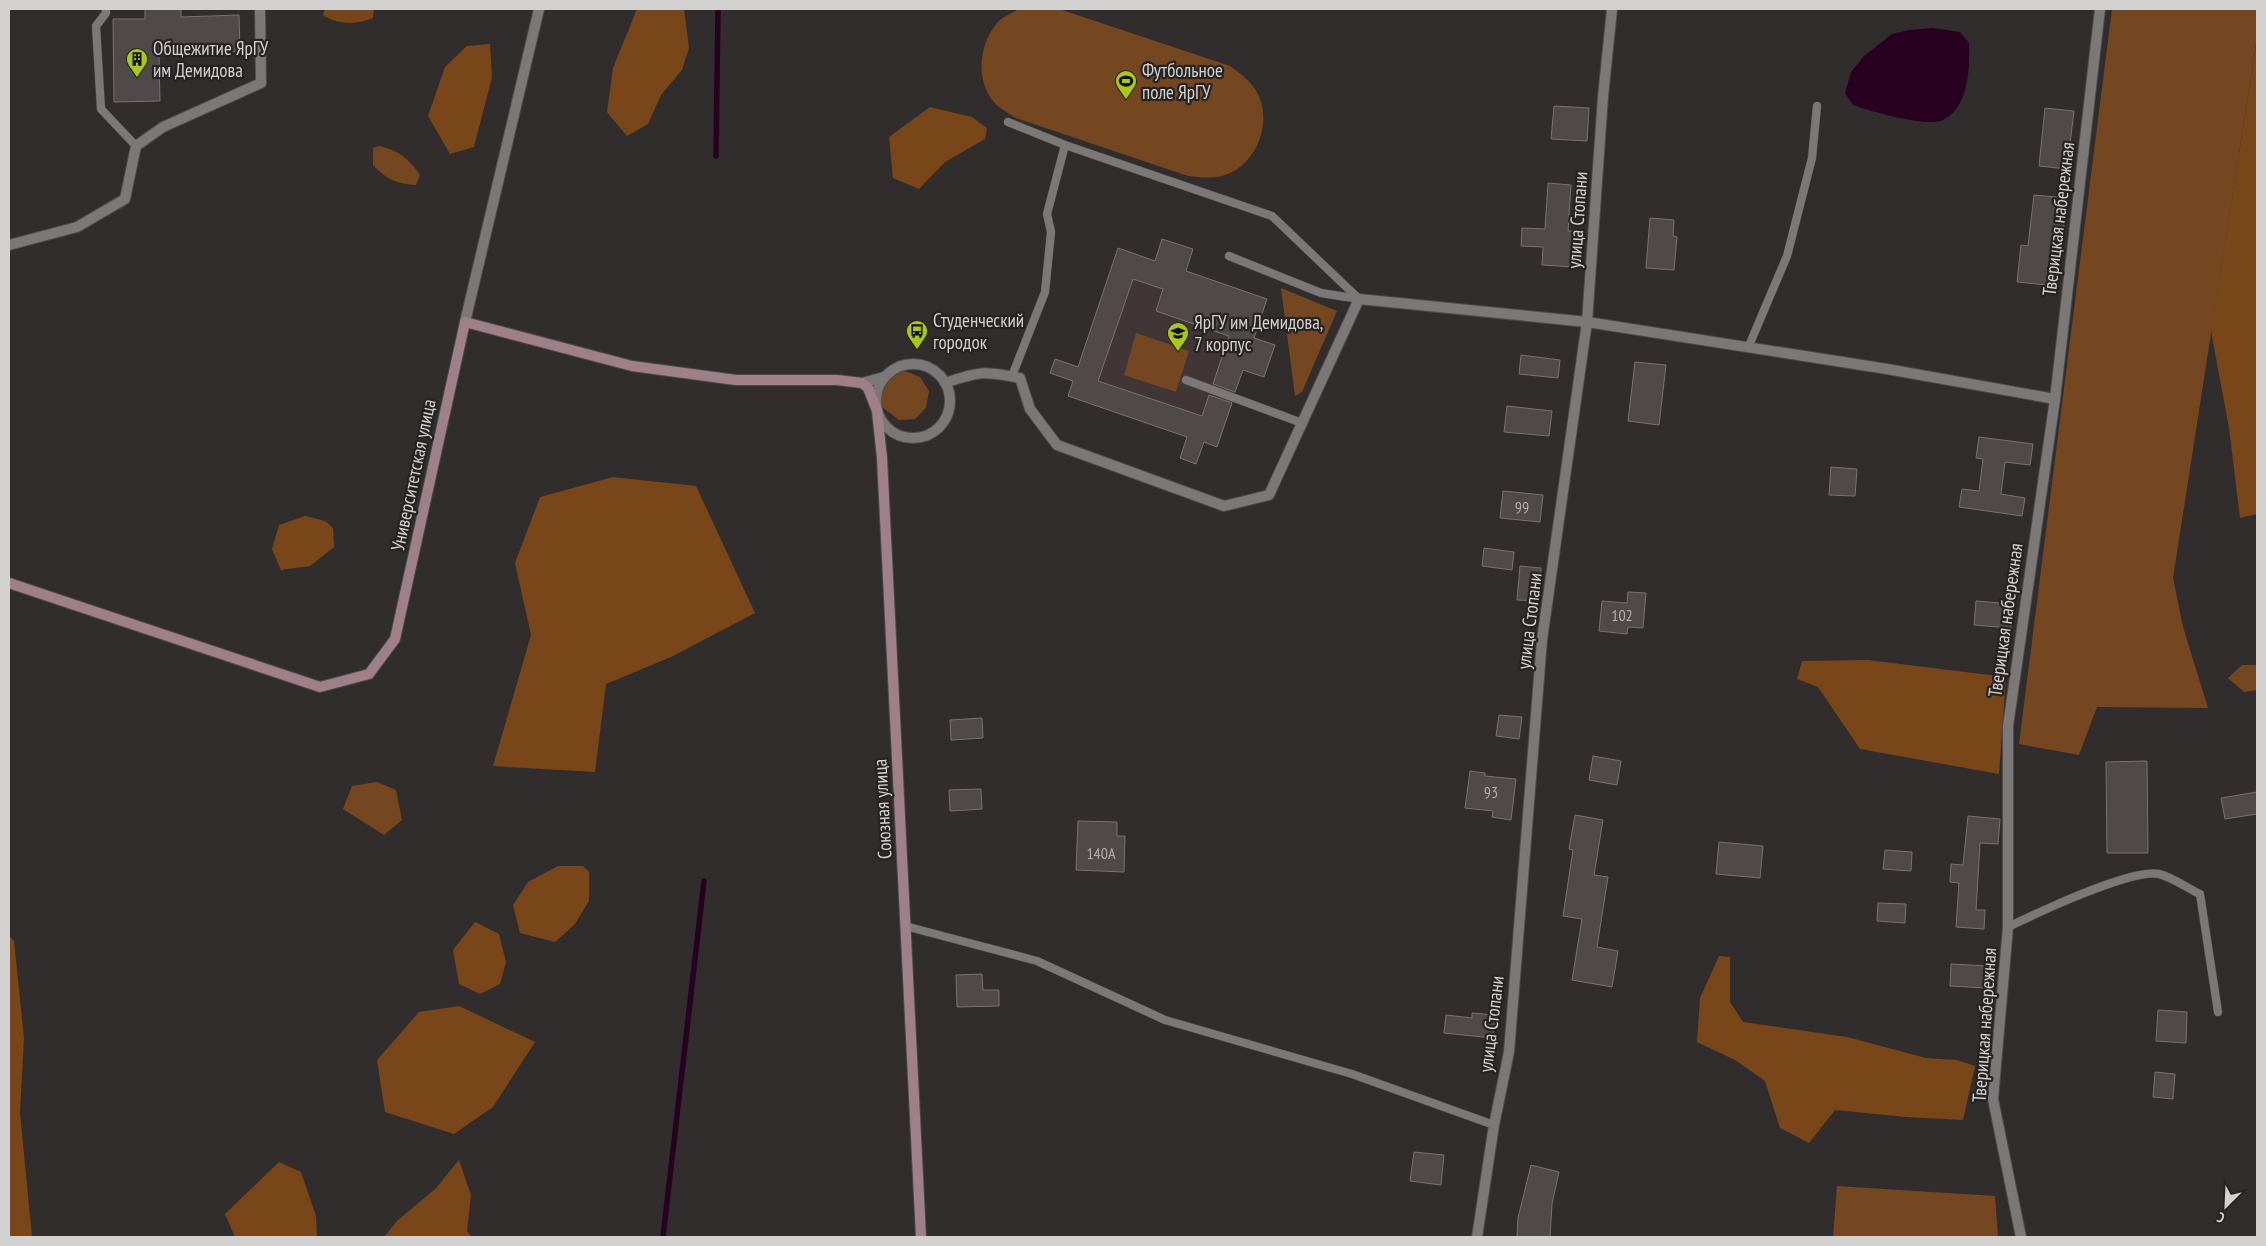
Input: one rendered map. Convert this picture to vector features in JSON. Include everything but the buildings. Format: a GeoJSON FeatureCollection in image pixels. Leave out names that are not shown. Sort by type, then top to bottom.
{"type":"FeatureCollection","features":[{"type":"Feature","properties":{"kind":"street"},"geometry":{"type":"LineString","coordinates":[[9,245],[77,227],[125,199],[136,146],[163,127],[261,83],[260,9]]}},
{"type":"Feature","properties":{"kind":"street"},"geometry":{"type":"LineString","coordinates":[[539,9],[465,322],[632,366],[736,380],[837,380],[862,383],[884,377],[898,367],[916,364],[928,367],[938,374],[945,383],[949,394],[949,406],[945,418],[937,428],[926,435],[914,438],[902,436],[882,422],[877,411],[877,394],[884,377]]}},
{"type":"Feature","properties":{"kind":"street","name":"улица Стопани"},"geometry":{"type":"LineString","coordinates":[[1477,1237],[1494,1125],[1509,1052],[1542,640],[1587,322],[1603,97],[1612,9]]}},
{"type":"Feature","properties":{"kind":"street","name":"Тверицкая набережная"},"geometry":{"type":"LineString","coordinates":[[2021,1237],[1993,1099],[2008,927],[2008,726],[2055,399],[2100,9]]}},
{"type":"Feature","properties":{"kind":"street"},"geometry":{"type":"LineString","coordinates":[[945,383],[977,372],[996,373],[1020,378],[1030,409],[1057,445],[1224,506],[1269,495],[1359,299],[1587,322],[2055,399]]}},
{"type":"Feature","properties":{"kind":"street","name":"Университетская улица"},"geometry":{"type":"LineString","coordinates":[[9,583],[320,687],[369,674],[395,638],[465,322]]}},
{"type":"Feature","properties":{"kind":"street","name":"Союзная улица"},"geometry":{"type":"LineString","coordinates":[[862,383],[868,388],[877,411],[882,458],[921,1237]]}},
{"type":"Feature","properties":{"kind":"lane"},"geometry":{"type":"LineString","coordinates":[[106,9],[106,13],[96,26],[101,109],[136,146]]}},
{"type":"Feature","properties":{"kind":"lane"},"geometry":{"type":"LineString","coordinates":[[1748,348],[1787,256],[1812,158],[1816,106]]}},
{"type":"Feature","properties":{"kind":"lane"},"geometry":{"type":"LineString","coordinates":[[1008,122],[1065,145],[1272,216],[1359,299]]}},
{"type":"Feature","properties":{"kind":"lane"},"geometry":{"type":"LineString","coordinates":[[1012,376],[1045,292],[1051,232],[1047,214],[1065,145]]}},
{"type":"Feature","properties":{"kind":"lane"},"geometry":{"type":"LineString","coordinates":[[1230,256],[1321,293],[1359,299]]}},
{"type":"Feature","properties":{"kind":"lane"},"geometry":{"type":"LineString","coordinates":[[1186,380],[1302,423]]}},
{"type":"Feature","properties":{"kind":"lane"},"geometry":{"type":"LineString","coordinates":[[2008,927],[2072,897],[2138,876],[2158,874],[2200,894],[2218,1012]]}},
{"type":"Feature","properties":{"kind":"lane"},"geometry":{"type":"LineString","coordinates":[[905,926],[1037,961],[1165,1020],[1352,1074],[1494,1125]]}},
{"type":"Feature","properties":{"kind":"shaded area"},"geometry":{"type":"Polygon","coordinates":[[[325,9],[374,9],[373,18],[347,23],[335,21],[323,15],[325,9]]]}},
{"type":"Feature","properties":{"kind":"shaded area"},"geometry":{"type":"Polygon","coordinates":[[[637,9],[684,9],[689,48],[682,70],[661,95],[648,124],[627,136],[607,112],[613,68],[637,9]]]}},
{"type":"Feature","properties":{"kind":"shaded area","name":"Футбольное поле ЯрГУ"},"geometry":{"type":"Polygon","coordinates":[[[1019,9],[1059,9],[1230,66],[1250,82],[1261,101],[1263,127],[1253,152],[1245,163],[1234,171],[1222,176],[1209,178],[1188,176],[1016,118],[999,107],[991,98],[983,78],[982,66],[983,55],[990,33],[999,21],[1019,9]]]}},
{"type":"Feature","properties":{"kind":"shaded area"},"geometry":{"type":"Polygon","coordinates":[[[2112,9],[2257,9],[2257,38],[2173,578],[2183,627],[2208,708],[2097,707],[2079,755],[2019,744],[2112,9]]]}},
{"type":"Feature","properties":{"kind":"shaded area"},"geometry":{"type":"Polygon","coordinates":[[[1933,28],[1960,32],[1969,43],[1966,86],[1963,97],[1952,114],[1943,120],[1925,122],[1899,118],[1853,105],[1845,93],[1851,72],[1864,56],[1892,34],[1933,28]]]}},
{"type":"Feature","properties":{"kind":"shaded area"},"geometry":{"type":"Polygon","coordinates":[[[2257,39],[2257,514],[2240,518],[2229,428],[2211,331],[2257,39]]]}},
{"type":"Feature","properties":{"kind":"shaded area"},"geometry":{"type":"Polygon","coordinates":[[[490,44],[492,77],[474,147],[450,154],[428,116],[445,67],[467,46],[490,44]]]}},
{"type":"Feature","properties":{"kind":"shaded area"},"geometry":{"type":"Polygon","coordinates":[[[930,107],[972,117],[987,128],[985,139],[945,162],[919,189],[893,178],[889,137],[930,107]]]}},
{"type":"Feature","properties":{"kind":"shaded area"},"geometry":{"type":"Polygon","coordinates":[[[379,146],[392,150],[412,165],[420,175],[416,185],[392,180],[373,165],[373,148],[379,146]]]}},
{"type":"Feature","properties":{"kind":"shaded area","name":"ЯрГУ им Демидова, 7 корпус"},"geometry":{"type":"Polygon","coordinates":[[[1162,239],[1193,249],[1186,271],[1267,299],[1254,337],[1275,345],[1264,377],[1243,370],[1217,447],[1204,443],[1196,464],[1180,458],[1187,437],[1068,396],[1073,381],[1050,373],[1055,359],[1078,366],[1118,248],[1155,261],[1162,239]]]}},
{"type":"Feature","properties":{"kind":"shaded area"},"geometry":{"type":"Polygon","coordinates":[[[1281,288],[1337,311],[1302,392],[1295,396],[1281,288]]]}},
{"type":"Feature","properties":{"kind":"shaded area"},"geometry":{"type":"Polygon","coordinates":[[[1136,333],[1189,351],[1176,392],[1124,375],[1136,333]]]}},
{"type":"Feature","properties":{"kind":"shaded area"},"geometry":{"type":"Polygon","coordinates":[[[905,371],[920,377],[929,391],[926,408],[915,419],[899,420],[882,407],[881,389],[887,377],[905,371]]]}},
{"type":"Feature","properties":{"kind":"shaded area"},"geometry":{"type":"Polygon","coordinates":[[[613,477],[696,486],[755,613],[671,657],[606,684],[595,772],[493,766],[531,635],[515,563],[540,497],[613,477]]]}},
{"type":"Feature","properties":{"kind":"shaded area"},"geometry":{"type":"Polygon","coordinates":[[[305,516],[325,521],[333,528],[334,547],[310,566],[281,570],[272,549],[279,525],[305,516]]]}},
{"type":"Feature","properties":{"kind":"shaded area"},"geometry":{"type":"Polygon","coordinates":[[[1868,660],[2006,677],[1999,774],[1860,749],[1818,687],[1797,679],[1802,661],[1868,660]]]}},
{"type":"Feature","properties":{"kind":"shaded area"},"geometry":{"type":"Polygon","coordinates":[[[2242,665],[2257,665],[2257,690],[2244,692],[2228,678],[2242,665]]]}},
{"type":"Feature","properties":{"kind":"shaded area"},"geometry":{"type":"Polygon","coordinates":[[[377,782],[396,790],[402,820],[384,835],[343,809],[352,786],[377,782]]]}},
{"type":"Feature","properties":{"kind":"shaded area"},"geometry":{"type":"Polygon","coordinates":[[[558,866],[583,866],[589,872],[589,901],[575,924],[555,942],[520,933],[513,905],[528,882],[558,866]]]}},
{"type":"Feature","properties":{"kind":"shaded area"},"geometry":{"type":"Polygon","coordinates":[[[475,922],[499,934],[506,962],[500,984],[480,994],[459,984],[453,950],[475,922]]]}},
{"type":"Feature","properties":{"kind":"shaded area"},"geometry":{"type":"Polygon","coordinates":[[[9,936],[14,941],[24,1038],[20,1113],[32,1237],[9,1237],[9,936]]]}},
{"type":"Feature","properties":{"kind":"shaded area"},"geometry":{"type":"Polygon","coordinates":[[[1719,956],[1730,957],[1730,1002],[1743,1022],[1847,1037],[1926,1058],[1957,1060],[1975,1066],[1963,1120],[1835,1110],[1809,1143],[1780,1128],[1765,1081],[1735,1060],[1697,1042],[1700,998],[1719,956]]]}},
{"type":"Feature","properties":{"kind":"shaded area"},"geometry":{"type":"Polygon","coordinates":[[[459,1006],[535,1042],[493,1107],[454,1134],[385,1112],[377,1060],[419,1012],[459,1006]]]}},
{"type":"Feature","properties":{"kind":"shaded area"},"geometry":{"type":"Polygon","coordinates":[[[459,1160],[471,1195],[467,1231],[472,1237],[384,1237],[397,1221],[436,1188],[459,1160]]]}},
{"type":"Feature","properties":{"kind":"shaded area"},"geometry":{"type":"Polygon","coordinates":[[[279,1162],[301,1172],[316,1216],[317,1237],[235,1237],[225,1214],[279,1162]]]}},
{"type":"Feature","properties":{"kind":"shaded area"},"geometry":{"type":"Polygon","coordinates":[[[1837,1186],[1995,1196],[1998,1237],[1833,1237],[1837,1186]]]}},
{"type":"Feature","properties":{"kind":"waterway"},"geometry":{"type":"LineString","coordinates":[[716,156],[718,9]]}},
{"type":"Feature","properties":{"kind":"waterway"},"geometry":{"type":"LineString","coordinates":[[663,1237],[704,881]]}},
{"type":"Feature","properties":{"kind":"place","name":"Общежитие ЯрГУ им Демидова"},"geometry":{"type":"Point","coordinates":[137,78]}},
{"type":"Feature","properties":{"kind":"place","name":"Футбольное поле ЯрГУ"},"geometry":{"type":"Point","coordinates":[1126,100]}},
{"type":"Feature","properties":{"kind":"place","name":"Студенческий городок"},"geometry":{"type":"Point","coordinates":[917,350]}},
{"type":"Feature","properties":{"kind":"place","name":"ЯрГУ им Демидова, 7 корпус"},"geometry":{"type":"Point","coordinates":[1178,352]}}]}
